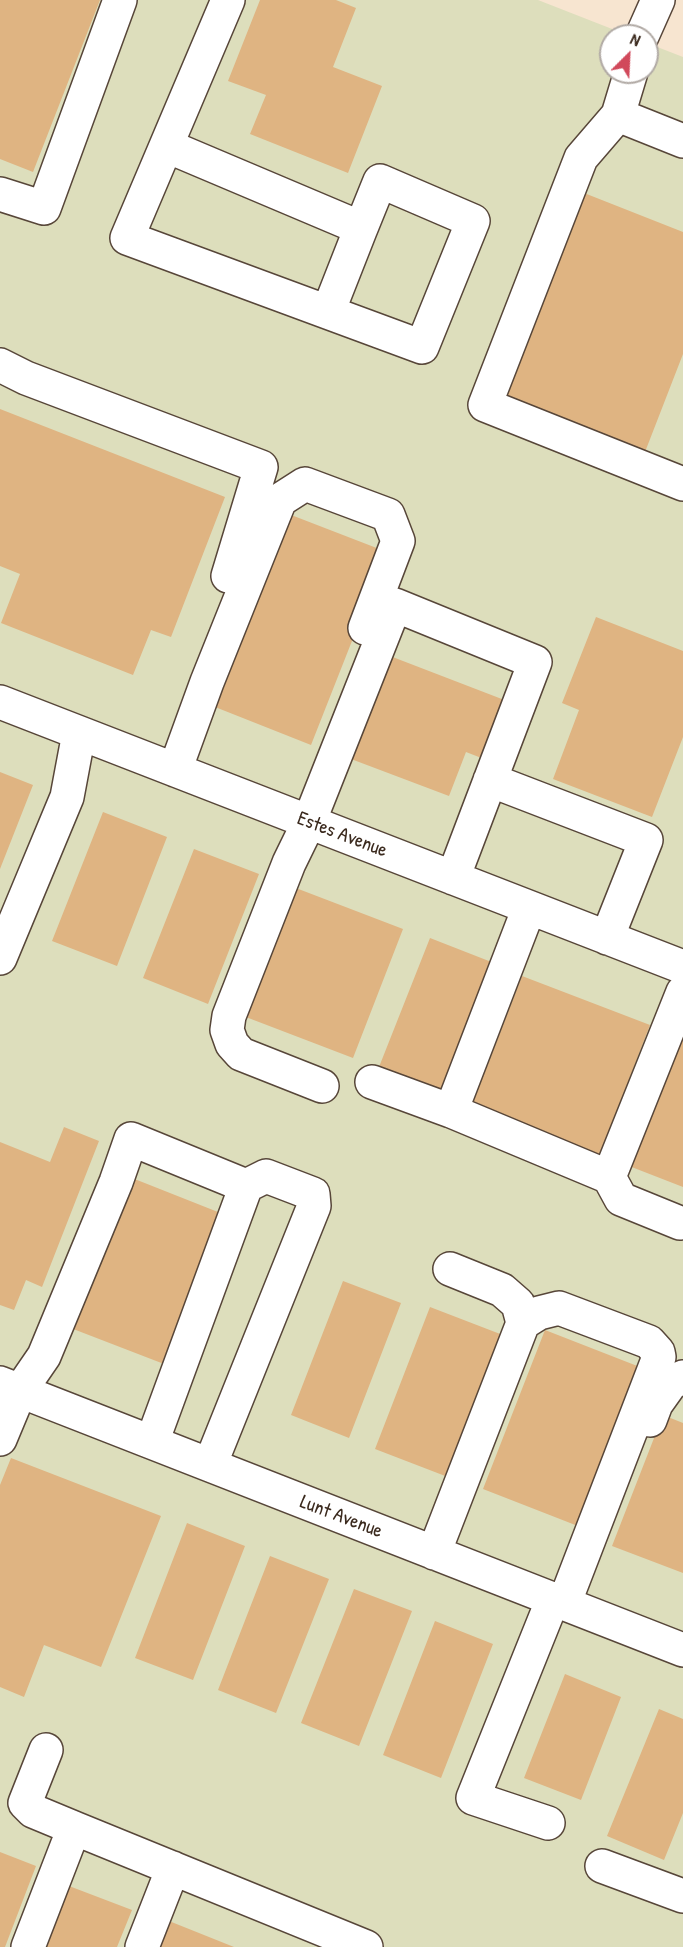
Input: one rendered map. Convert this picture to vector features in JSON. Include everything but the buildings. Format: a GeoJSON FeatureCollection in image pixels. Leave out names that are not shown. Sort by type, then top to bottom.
{"type":"FeatureCollection","features":[{"type":"Feature","properties":{"kind":"street"},"geometry":{"type":"LineString","coordinates":[[0,195],[44,208],[120,0]]}},
{"type":"Feature","properties":{"kind":"street"},"geometry":{"type":"LineString","coordinates":[[228,0],[127,238],[422,347],[473,221],[380,182],[328,312]]}},
{"type":"Feature","properties":{"kind":"street"},"geometry":{"type":"LineString","coordinates":[[647,24],[658,0],[683,9]]}},
{"type":"Feature","properties":{"kind":"street"},"geometry":{"type":"LineString","coordinates":[[627,84],[618,115],[581,158],[485,405],[683,484]]}},
{"type":"Feature","properties":{"kind":"street"},"geometry":{"type":"LineString","coordinates":[[618,115],[683,141]]}},
{"type":"Feature","properties":{"kind":"street"},"geometry":{"type":"LineString","coordinates":[[167,146],[361,228]]}},
{"type":"Feature","properties":{"kind":"street"},"geometry":{"type":"LineString","coordinates":[[0,365],[26,378],[261,467],[169,767]]}},
{"type":"Feature","properties":{"kind":"street"},"geometry":{"type":"LineString","coordinates":[[169,767],[207,682],[280,500],[305,484],[388,515],[398,541],[301,819],[289,863],[233,1005],[227,1030],[232,1044],[241,1054],[322,1086]]}},
{"type":"Feature","properties":{"kind":"street"},"geometry":{"type":"LineString","coordinates":[[301,819],[395,605],[535,662],[453,878]]}},
{"type":"Feature","properties":{"kind":"street","name":"Estes Avenue"},"geometry":{"type":"LineString","coordinates":[[0,702],[683,967]]}},
{"type":"Feature","properties":{"kind":"street"},"geometry":{"type":"LineString","coordinates":[[0,958],[67,797],[79,733]]}},
{"type":"Feature","properties":{"kind":"street"},"geometry":{"type":"LineString","coordinates":[[490,780],[646,840],[607,938]]}},
{"type":"Feature","properties":{"kind":"street"},"geometry":{"type":"LineString","coordinates":[[451,1111],[530,908]]}},
{"type":"Feature","properties":{"kind":"street"},"geometry":{"type":"LineString","coordinates":[[609,1177],[683,992]]}},
{"type":"Feature","properties":{"kind":"street"},"geometry":{"type":"LineString","coordinates":[[372,1082],[451,1111],[609,1177],[621,1199],[680,1223]]}},
{"type":"Feature","properties":{"kind":"street"},"geometry":{"type":"LineString","coordinates":[[0,1439],[10,1387],[44,1356],[116,1182],[131,1139],[246,1186]]}},
{"type":"Feature","properties":{"kind":"street"},"geometry":{"type":"LineString","coordinates":[[152,1442],[246,1186],[267,1176],[313,1194],[314,1206],[210,1465]]}},
{"type":"Feature","properties":{"kind":"street"},"geometry":{"type":"LineString","coordinates":[[434,1553],[523,1323],[518,1304],[502,1290],[450,1269]]}},
{"type":"Feature","properties":{"kind":"street"},"geometry":{"type":"LineString","coordinates":[[523,1323],[539,1313],[559,1308],[649,1342],[658,1352],[659,1357],[566,1604]]}},
{"type":"Feature","properties":{"kind":"street"},"geometry":{"type":"LineString","coordinates":[[548,1823],[473,1798],[566,1604],[656,1404],[671,1383],[683,1377]]}},
{"type":"Feature","properties":{"kind":"street","name":"Lunt Avenue"},"geometry":{"type":"LineString","coordinates":[[10,1387],[683,1650]]}},
{"type":"Feature","properties":{"kind":"street"},"geometry":{"type":"LineString","coordinates":[[46,1750],[25,1803],[33,1811],[172,1868],[312,1937],[366,1947]]}},
{"type":"Feature","properties":{"kind":"street"},"geometry":{"type":"LineString","coordinates":[[28,1947],[74,1828]]}},
{"type":"Feature","properties":{"kind":"street"},"geometry":{"type":"LineString","coordinates":[[602,1866],[683,1896]]}},
{"type":"Feature","properties":{"kind":"street"},"geometry":{"type":"LineString","coordinates":[[142,1947],[172,1868]]}},
{"type":"Feature","properties":{"kind":"shaded area"},"geometry":{"type":"Polygon","coordinates":[[[0,0],[538,0],[599,24],[599,84],[659,84],[659,48],[683,57],[683,1947],[0,1947],[0,0]]]}}]}
